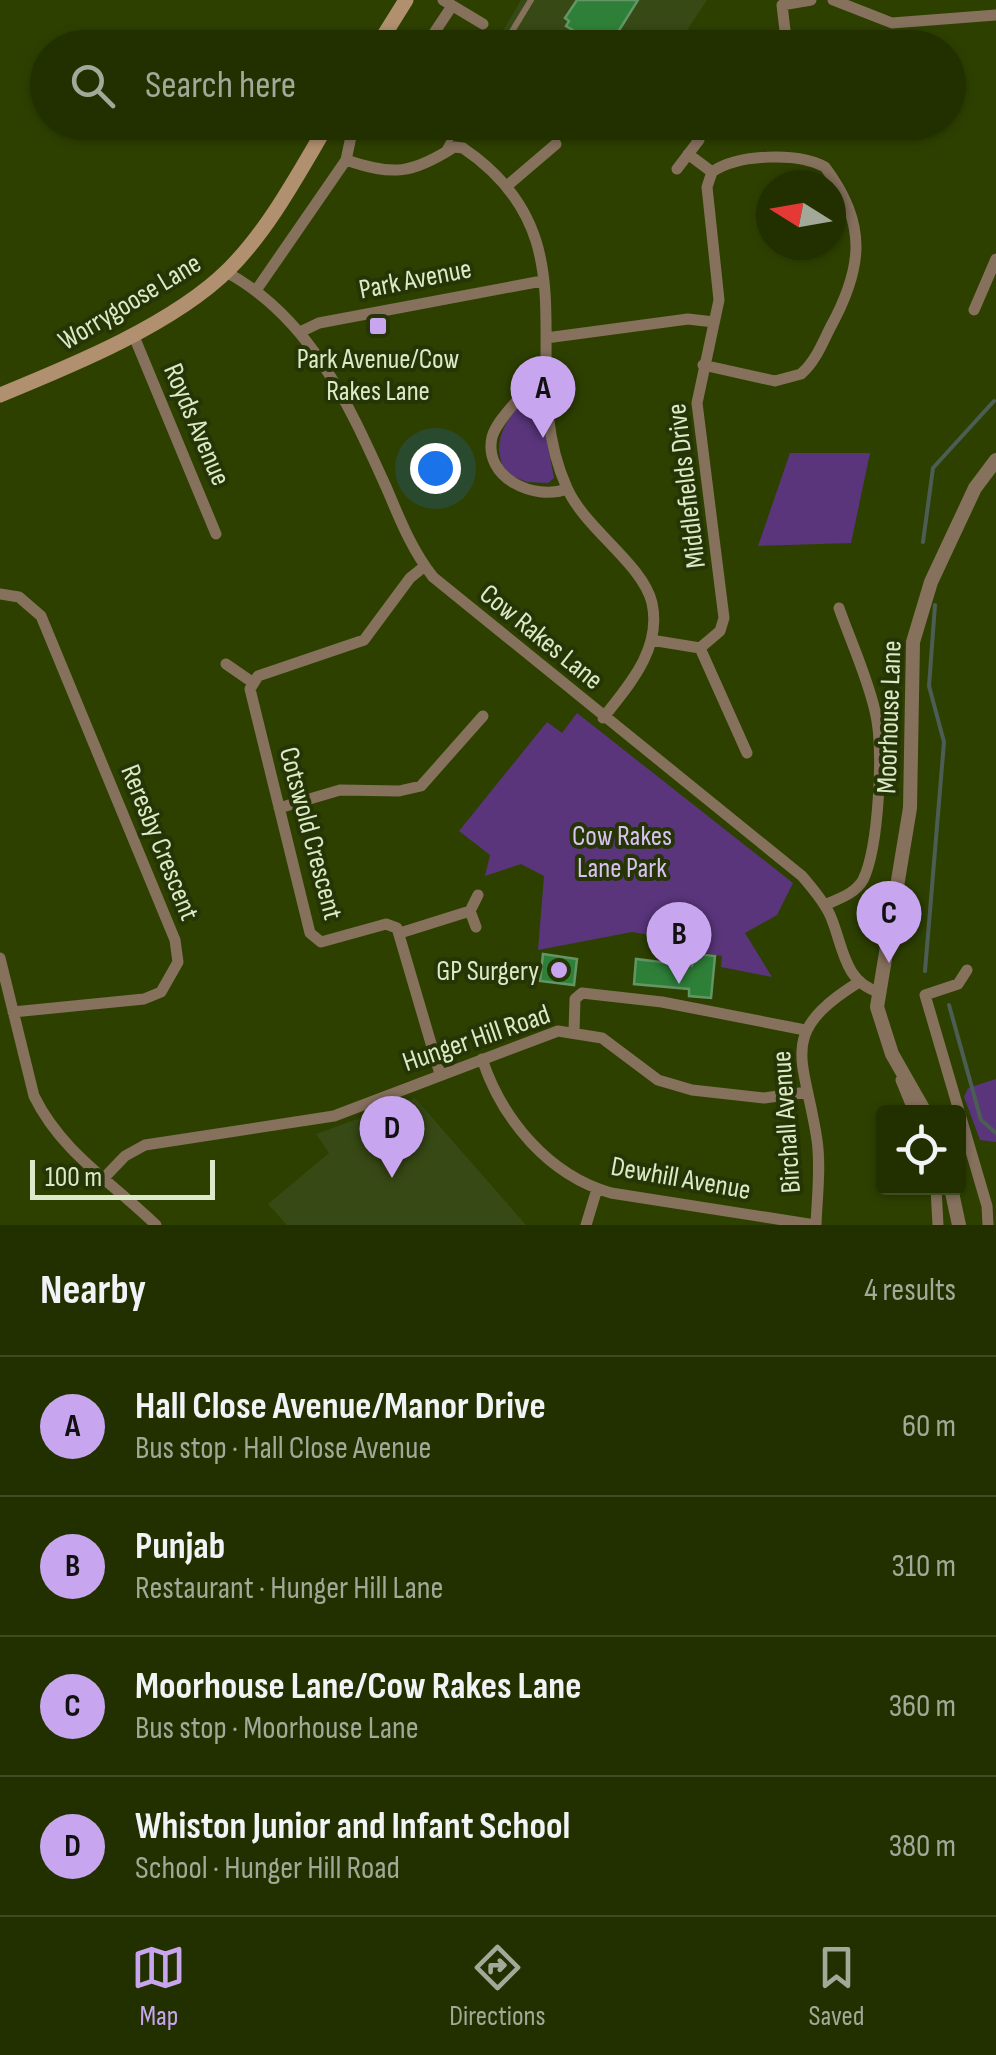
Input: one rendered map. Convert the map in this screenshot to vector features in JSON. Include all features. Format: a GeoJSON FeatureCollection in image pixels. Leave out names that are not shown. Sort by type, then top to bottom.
{"type":"FeatureCollection","features":[{"type":"Feature","properties":{"kind":"main road"},"geometry":{"type":"LineString","coordinates":[[387,30],[406,0]]}},
{"type":"Feature","properties":{"kind":"main road","name":"Worrygoose Lane"},"geometry":{"type":"LineString","coordinates":[[0,395],[132,334],[226,272],[266,222],[318,140]]}},
{"type":"Feature","properties":{"kind":"street"},"geometry":{"type":"LineString","coordinates":[[785,30],[782,5],[811,0]]}},
{"type":"Feature","properties":{"kind":"street"},"geometry":{"type":"LineString","coordinates":[[833,0],[892,23],[992,15],[986,0]]}},
{"type":"Feature","properties":{"kind":"street"},"geometry":{"type":"LineString","coordinates":[[433,30],[447,3],[483,24]]}},
{"type":"Feature","properties":{"kind":"street"},"geometry":{"type":"LineString","coordinates":[[257,288],[346,160],[350,140]]}},
{"type":"Feature","properties":{"kind":"street"},"geometry":{"type":"LineString","coordinates":[[677,169],[698,140]]}},
{"type":"Feature","properties":{"kind":"street"},"geometry":{"type":"LineString","coordinates":[[508,185],[556,144]]}},
{"type":"Feature","properties":{"kind":"street"},"geometry":{"type":"LineString","coordinates":[[346,160],[379,171],[400,171],[419,168],[454,147],[463,148],[508,185],[530,216],[542,281],[553,436],[567,489],[586,520],[646,587],[652,604],[651,640],[637,674],[603,718]]}},
{"type":"Feature","properties":{"kind":"street"},"geometry":{"type":"LineString","coordinates":[[688,154],[712,172],[728,164],[796,158],[825,167],[852,218],[858,255],[850,291],[801,374],[775,382],[703,365]]}},
{"type":"Feature","properties":{"kind":"street","name":"Middlefields Drive"},"geometry":{"type":"LineString","coordinates":[[700,648],[720,631],[724,618],[697,403],[714,322],[718,274],[707,187],[712,172]]}},
{"type":"Feature","properties":{"kind":"street"},"geometry":{"type":"LineString","coordinates":[[974,310],[996,260]]}},
{"type":"Feature","properties":{"kind":"street","name":"Cow Rakes Lane"},"geometry":{"type":"LineString","coordinates":[[226,272],[257,288],[300,332],[352,413],[424,566],[444,588],[603,718],[770,848],[825,906],[848,968],[859,982]]}},
{"type":"Feature","properties":{"kind":"street","name":"Park Avenue"},"geometry":{"type":"LineString","coordinates":[[300,332],[319,322],[542,281]]}},
{"type":"Feature","properties":{"kind":"street"},"geometry":{"type":"LineString","coordinates":[[546,338],[688,319],[714,322]]}},
{"type":"Feature","properties":{"kind":"street","name":"Royds Avenue"},"geometry":{"type":"LineString","coordinates":[[132,334],[216,534]]}},
{"type":"Feature","properties":{"kind":"street"},"geometry":{"type":"LineString","coordinates":[[548,374],[531,382],[496,428],[492,450],[498,471],[514,484],[552,492],[567,489]]}},
{"type":"Feature","properties":{"kind":"street","name":"Moorhouse Lane"},"geometry":{"type":"LineString","coordinates":[[878,992],[910,808],[913,642],[931,582],[976,488],[996,460]]}},
{"type":"Feature","properties":{"kind":"street"},"geometry":{"type":"LineString","coordinates":[[226,664],[252,682],[364,640],[410,578],[424,566]]}},
{"type":"Feature","properties":{"kind":"street","name":"Reresby Crescent"},"geometry":{"type":"LineString","coordinates":[[0,594],[19,597],[40,616],[175,940],[178,962],[161,992],[144,998],[13,1012]]}},
{"type":"Feature","properties":{"kind":"street"},"geometry":{"type":"LineString","coordinates":[[825,906],[848,895],[863,879],[877,803],[880,748],[870,693],[839,608]]}},
{"type":"Feature","properties":{"kind":"street"},"geometry":{"type":"LineString","coordinates":[[651,640],[700,648],[747,753]]}},
{"type":"Feature","properties":{"kind":"street","name":"Cotswold Crescent"},"geometry":{"type":"LineString","coordinates":[[252,682],[251,696],[315,939],[330,941],[386,924],[400,934]]}},
{"type":"Feature","properties":{"kind":"street"},"geometry":{"type":"LineString","coordinates":[[279,808],[340,790],[399,792],[421,786],[482,716]]}},
{"type":"Feature","properties":{"kind":"street"},"geometry":{"type":"LineString","coordinates":[[440,1074],[400,934],[470,910],[478,894]]}},
{"type":"Feature","properties":{"kind":"street"},"geometry":{"type":"LineString","coordinates":[[470,910],[476,927]]}},
{"type":"Feature","properties":{"kind":"street"},"geometry":{"type":"LineString","coordinates":[[0,958],[34,1096],[54,1134],[156,1225]]}},
{"type":"Feature","properties":{"kind":"street"},"geometry":{"type":"LineString","coordinates":[[967,970],[958,984],[925,996],[987,1206],[988,1225]]}},
{"type":"Feature","properties":{"kind":"street"},"geometry":{"type":"LineString","coordinates":[[859,982],[878,992],[878,1021],[922,1105]]}},
{"type":"Feature","properties":{"kind":"street","name":"Birchall Avenue"},"geometry":{"type":"LineString","coordinates":[[816,1225],[819,1159],[801,1057],[805,1030],[821,1006],[859,982]]}},
{"type":"Feature","properties":{"kind":"street"},"geometry":{"type":"LineString","coordinates":[[574,1032],[575,999],[582,993],[662,1002],[805,1030]]}},
{"type":"Feature","properties":{"kind":"street","name":"Hunger Hill Road"},"geometry":{"type":"LineString","coordinates":[[103,1179],[125,1156],[145,1145],[305,1123],[558,1031],[615,1044],[640,1069],[671,1085],[764,1098],[807,1092]]}},
{"type":"Feature","properties":{"kind":"street","name":"Dewhill Avenue"},"geometry":{"type":"LineString","coordinates":[[482,1059],[499,1104],[534,1146],[597,1189],[816,1225]]}},
{"type":"Feature","properties":{"kind":"street"},"geometry":{"type":"LineString","coordinates":[[902,1070],[901,1082],[911,1105]]}},
{"type":"Feature","properties":{"kind":"street"},"geometry":{"type":"LineString","coordinates":[[586,1225],[597,1189]]}},
{"type":"Feature","properties":{"kind":"street"},"geometry":{"type":"LineString","coordinates":[[936,1195],[938,1225]]}},
{"type":"Feature","properties":{"kind":"street"},"geometry":{"type":"LineString","coordinates":[[953,1195],[959,1225]]}},
{"type":"Feature","properties":{"kind":"street"},"geometry":{"type":"LineString","coordinates":[[710,1225],[714,1210]]}},
{"type":"Feature","properties":{"kind":"lane"},"geometry":{"type":"LineString","coordinates":[[513,30],[532,0]]}},
{"type":"Feature","properties":{"kind":"lane"},"geometry":{"type":"LineString","coordinates":[[442,155],[450,140]]}},
{"type":"Feature","properties":{"kind":"shaded area"},"geometry":{"type":"Polygon","coordinates":[[[521,0],[707,0],[687,30],[504,30],[521,0]]]}},
{"type":"Feature","properties":{"kind":"shaded area"},"geometry":{"type":"Polygon","coordinates":[[[415,1098],[526,1225],[287,1225],[268,1204],[329,1153],[316,1134],[415,1098]]]}},
{"type":"Feature","properties":{"kind":"green space"},"geometry":{"type":"Polygon","coordinates":[[[536,384],[554,478],[548,483],[527,482],[507,474],[499,448],[511,415],[536,384]]]}},
{"type":"Feature","properties":{"kind":"green space"},"geometry":{"type":"Polygon","coordinates":[[[790,453],[870,453],[851,543],[758,546],[790,453]]]}},
{"type":"Feature","properties":{"kind":"green space","name":"Cow Rakes Lane Park"},"geometry":{"type":"Polygon","coordinates":[[[577,713],[793,883],[777,915],[745,933],[772,977],[721,967],[722,956],[694,951],[696,942],[632,932],[538,950],[544,876],[521,864],[485,876],[490,855],[459,831],[547,722],[562,733],[577,713]]]}},
{"type":"Feature","properties":{"kind":"green space"},"geometry":{"type":"Polygon","coordinates":[[[996,1079],[996,1142],[980,1140],[964,1097],[968,1088],[996,1079]]]}},
{"type":"Feature","properties":{"kind":"building"},"geometry":{"type":"Polygon","coordinates":[[[577,0],[638,0],[619,30],[573,30],[566,26],[569,21],[565,18],[577,0]]]}},
{"type":"Feature","properties":{"kind":"building","name":"GP Surgery"},"geometry":{"type":"Polygon","coordinates":[[[543,954],[577,959],[574,985],[540,981],[543,954]]]}},
{"type":"Feature","properties":{"kind":"building"},"geometry":{"type":"Polygon","coordinates":[[[696,954],[715,956],[711,998],[689,996],[689,989],[634,984],[636,959],[692,966],[696,954]]]}},
{"type":"Feature","properties":{"kind":"waterway"},"geometry":{"type":"LineString","coordinates":[[923,542],[933,468],[994,401]]}},
{"type":"Feature","properties":{"kind":"waterway"},"geometry":{"type":"LineString","coordinates":[[925,971],[944,742],[929,686],[935,605]]}},
{"type":"Feature","properties":{"kind":"waterway"},"geometry":{"type":"LineString","coordinates":[[949,1005],[981,1120],[996,1133]]}},
{"type":"Feature","properties":{"kind":"place","name":"Park Avenue/Cow Rakes Lane"},"geometry":{"type":"Point","coordinates":[378,326]}},
{"type":"Feature","properties":{"kind":"place","name":"Hall Close Avenue/Manor Drive"},"geometry":{"type":"Point","coordinates":[543,438]}},
{"type":"Feature","properties":{"kind":"place","name":"Moorhouse Lane/Cow Rakes Lane"},"geometry":{"type":"Point","coordinates":[889,963]}},
{"type":"Feature","properties":{"kind":"place","name":"GP Surgery"},"geometry":{"type":"Point","coordinates":[559,970]}},
{"type":"Feature","properties":{"kind":"place","name":"Punjab"},"geometry":{"type":"Point","coordinates":[679,984]}},
{"type":"Feature","properties":{"kind":"place","name":"Whiston Junior and Infant School"},"geometry":{"type":"Point","coordinates":[392,1178]}}]}
